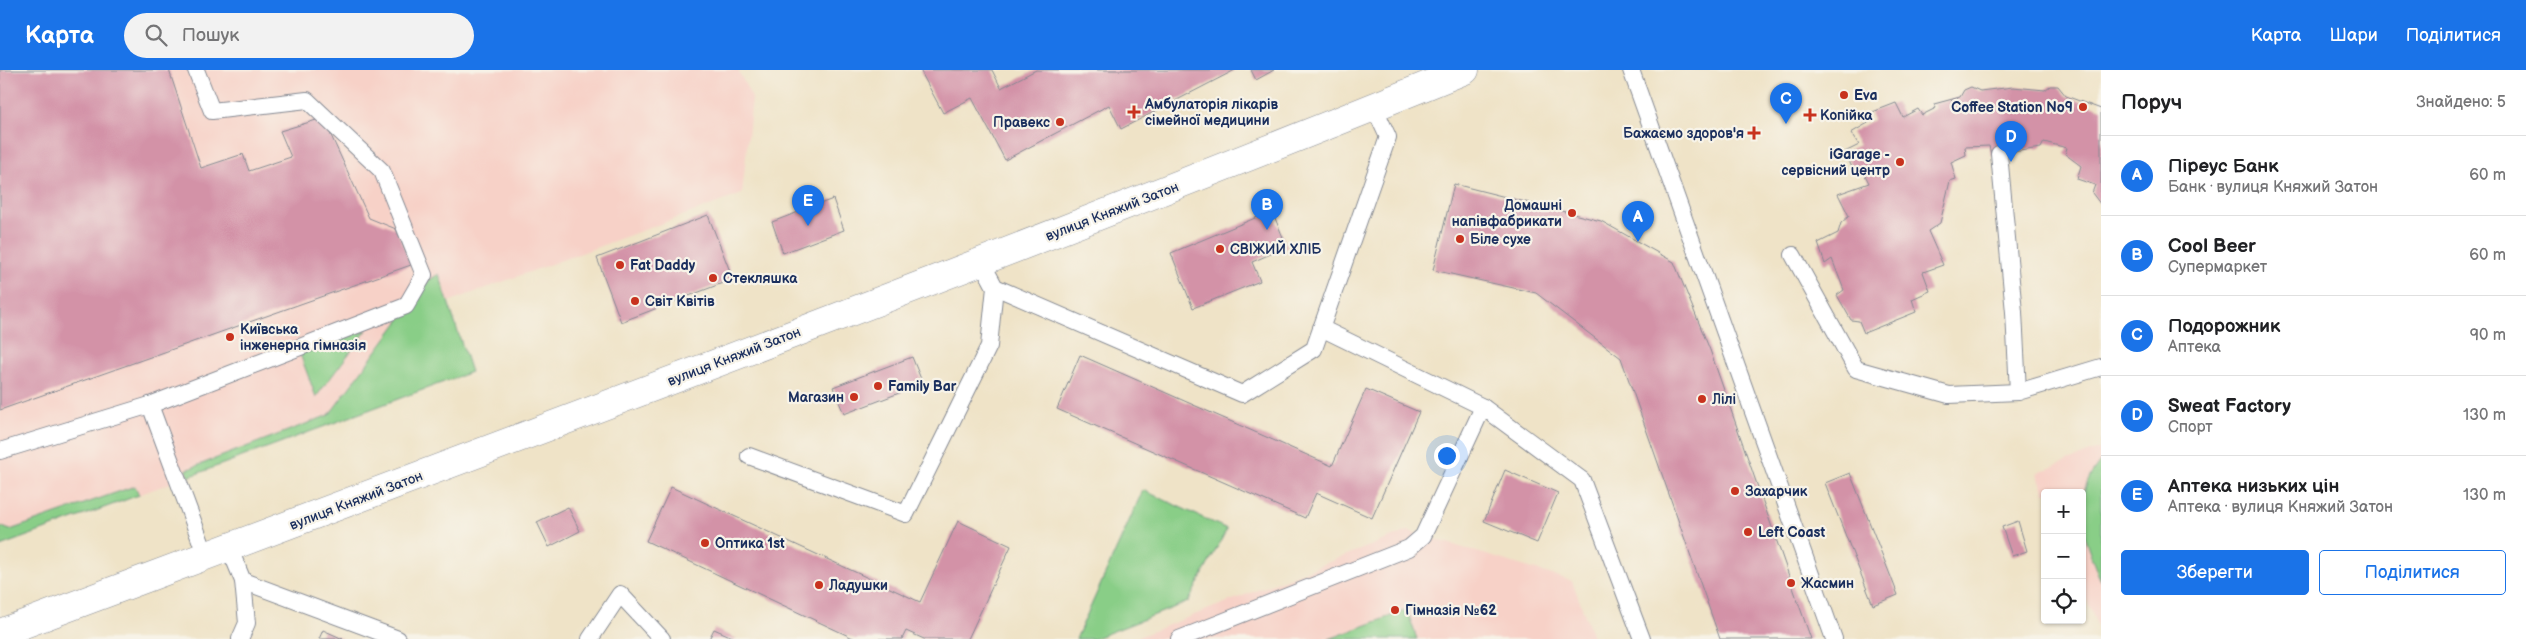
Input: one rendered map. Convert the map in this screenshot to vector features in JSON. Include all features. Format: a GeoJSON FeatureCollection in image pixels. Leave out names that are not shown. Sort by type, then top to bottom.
{"type":"FeatureCollection","features":[{"type":"Feature","properties":{"kind":"street","name":"вулиця Княжий Затон"},"geometry":{"type":"LineString","coordinates":[[0,633],[1184,184],[1465,70]]}},
{"type":"Feature","properties":{"kind":"lane"},"geometry":{"type":"LineString","coordinates":[[0,451],[150,404],[406,306],[424,275],[382,171],[307,100],[212,111],[196,70]]}},
{"type":"Feature","properties":{"kind":"lane"},"geometry":{"type":"LineString","coordinates":[[1631,70],[1834,639]]}},
{"type":"Feature","properties":{"kind":"lane"},"geometry":{"type":"LineString","coordinates":[[995,287],[1242,394],[1314,349],[1388,138],[1374,107]]}},
{"type":"Feature","properties":{"kind":"lane"},"geometry":{"type":"LineString","coordinates":[[1999,154],[2013,293],[2018,392]]}},
{"type":"Feature","properties":{"kind":"lane"},"geometry":{"type":"LineString","coordinates":[[1793,255],[1856,369],[1949,395],[2018,392],[2101,368]]}},
{"type":"Feature","properties":{"kind":"lane"},"geometry":{"type":"LineString","coordinates":[[749,456],[906,514],[989,346],[995,287],[981,261]]}},
{"type":"Feature","properties":{"kind":"lane"},"geometry":{"type":"LineString","coordinates":[[1321,328],[1483,407],[1582,480],[1642,639]]}},
{"type":"Feature","properties":{"kind":"lane"},"geometry":{"type":"LineString","coordinates":[[150,404],[218,551],[243,581],[398,639]]}},
{"type":"Feature","properties":{"kind":"lane"},"geometry":{"type":"LineString","coordinates":[[1179,639],[1409,548],[1424,536],[1483,407]]}},
{"type":"Feature","properties":{"kind":"lane"},"geometry":{"type":"LineString","coordinates":[[240,639],[247,623],[243,581]]}},
{"type":"Feature","properties":{"kind":"lane"},"geometry":{"type":"LineString","coordinates":[[590,639],[620,594],[662,639]]}},
{"type":"Feature","properties":{"kind":"shaded area","name":"Київська інженерна гімназія"},"geometry":{"type":"Polygon","coordinates":[[[0,70],[738,70],[752,98],[742,194],[448,302],[471,372],[0,546],[0,70]]]}},
{"type":"Feature","properties":{"kind":"shaded area"},"geometry":{"type":"Polygon","coordinates":[[[2101,448],[2101,635],[2086,598],[2086,489],[2043,489],[2037,473],[2101,448]]]}},
{"type":"Feature","properties":{"kind":"shaded area","name":"Гімназія №62"},"geometry":{"type":"Polygon","coordinates":[[[1408,531],[1572,581],[1594,639],[1133,639],[1408,531]]]}},
{"type":"Feature","properties":{"kind":"green space"},"geometry":{"type":"Polygon","coordinates":[[[439,274],[471,372],[188,477],[186,470],[329,415],[429,280],[439,274]]]}},
{"type":"Feature","properties":{"kind":"green space"},"geometry":{"type":"Polygon","coordinates":[[[367,330],[316,397],[300,354],[367,330]]]}},
{"type":"Feature","properties":{"kind":"green space"},"geometry":{"type":"Polygon","coordinates":[[[2101,461],[2101,581],[2086,541],[2085,489],[2101,461]]]}},
{"type":"Feature","properties":{"kind":"green space"},"geometry":{"type":"Polygon","coordinates":[[[135,486],[139,495],[0,546],[0,526],[10,530],[135,486]]]}},
{"type":"Feature","properties":{"kind":"green space"},"geometry":{"type":"Polygon","coordinates":[[[1143,490],[1227,529],[1188,602],[1093,639],[1076,639],[1143,490]]]}},
{"type":"Feature","properties":{"kind":"green space"},"geometry":{"type":"Polygon","coordinates":[[[1407,610],[1417,639],[1329,639],[1407,610]]]}},
{"type":"Feature","properties":{"kind":"building"},"geometry":{"type":"Polygon","coordinates":[[[0,70],[169,70],[201,168],[243,154],[249,171],[291,157],[280,131],[323,118],[369,218],[396,229],[411,265],[0,410],[0,70]]]}},
{"type":"Feature","properties":{"kind":"building"},"geometry":{"type":"Polygon","coordinates":[[[920,70],[992,70],[1001,88],[1036,70],[1235,70],[1121,129],[1109,105],[1005,160],[972,98],[943,113],[920,70]]]}},
{"type":"Feature","properties":{"kind":"building"},"geometry":{"type":"Polygon","coordinates":[[[1251,70],[1274,70],[1256,80],[1251,70]]]}},
{"type":"Feature","properties":{"kind":"building"},"geometry":{"type":"Polygon","coordinates":[[[2050,86],[2058,86],[2066,96],[2101,109],[2101,205],[2092,193],[2095,185],[2077,179],[2081,166],[2065,154],[2067,148],[2044,142],[2041,148],[1991,155],[1989,146],[1965,147],[1966,155],[1951,162],[1956,179],[1950,181],[1940,223],[1928,231],[1943,265],[1923,272],[1930,291],[1912,299],[1916,312],[1864,333],[1859,321],[1851,320],[1837,295],[1844,290],[1832,259],[1825,264],[1818,243],[1838,233],[1841,223],[1849,216],[1838,194],[1869,183],[1863,171],[1855,174],[1845,152],[1859,145],[1851,133],[1873,120],[1870,113],[1896,103],[1903,117],[1918,109],[1922,115],[1936,108],[1934,104],[1960,97],[1964,90],[1971,87],[1980,91],[2013,87],[2045,90],[2050,86]]]}},
{"type":"Feature","properties":{"kind":"building"},"geometry":{"type":"Polygon","coordinates":[[[1454,184],[1601,221],[1674,262],[1710,350],[1811,639],[1720,639],[1621,358],[1536,293],[1433,270],[1454,184]]]}},
{"type":"Feature","properties":{"kind":"building"},"geometry":{"type":"Polygon","coordinates":[[[833,199],[844,230],[783,253],[772,222],[833,199]]]}},
{"type":"Feature","properties":{"kind":"building"},"geometry":{"type":"Polygon","coordinates":[[[1272,211],[1287,247],[1252,262],[1260,281],[1193,308],[1171,253],[1272,211]]]}},
{"type":"Feature","properties":{"kind":"building"},"geometry":{"type":"Polygon","coordinates":[[[708,215],[733,279],[621,322],[597,258],[708,215]]]}},
{"type":"Feature","properties":{"kind":"building"},"geometry":{"type":"Polygon","coordinates":[[[1080,355],[1332,466],[1366,389],[1419,412],[1372,518],[1316,493],[1305,518],[1057,409],[1080,355]]]}},
{"type":"Feature","properties":{"kind":"building"},"geometry":{"type":"Polygon","coordinates":[[[912,357],[923,384],[844,414],[833,387],[912,357]]]}},
{"type":"Feature","properties":{"kind":"building"},"geometry":{"type":"Polygon","coordinates":[[[1505,470],[1558,493],[1537,543],[1484,521],[1505,470]]]}},
{"type":"Feature","properties":{"kind":"building"},"geometry":{"type":"Polygon","coordinates":[[[1850,473],[1898,595],[1873,605],[1825,483],[1850,473]]]}},
{"type":"Feature","properties":{"kind":"building"},"geometry":{"type":"Polygon","coordinates":[[[671,487],[920,602],[958,521],[1011,546],[968,639],[924,639],[906,631],[902,639],[855,639],[646,541],[671,487]]]}},
{"type":"Feature","properties":{"kind":"building"},"geometry":{"type":"Polygon","coordinates":[[[568,507],[580,531],[549,547],[537,522],[568,507]]]}},
{"type":"Feature","properties":{"kind":"building"},"geometry":{"type":"Polygon","coordinates":[[[2018,521],[2027,551],[2012,556],[2002,527],[2018,521]]]}},
{"type":"Feature","properties":{"kind":"building"},"geometry":{"type":"Polygon","coordinates":[[[714,629],[737,639],[709,639],[714,629]]]}},
{"type":"Feature","properties":{"kind":"building"},"geometry":{"type":"Polygon","coordinates":[[[323,630],[343,639],[319,639],[323,630]]]}},
{"type":"Feature","properties":{"kind":"place","name":"Eva"},"geometry":{"type":"Point","coordinates":[1844,95]}},
{"type":"Feature","properties":{"kind":"place","name":"Coffee Station No9"},"geometry":{"type":"Point","coordinates":[2083,107]}},
{"type":"Feature","properties":{"kind":"place","name":"Амбулаторія лікарів сімейної медицини"},"geometry":{"type":"Point","coordinates":[1134,112]}},
{"type":"Feature","properties":{"kind":"place","name":"Копійка"},"geometry":{"type":"Point","coordinates":[1810,115]}},
{"type":"Feature","properties":{"kind":"place","name":"Правекс"},"geometry":{"type":"Point","coordinates":[1060,122]}},
{"type":"Feature","properties":{"kind":"place","name":"Подорожник"},"geometry":{"type":"Point","coordinates":[1786,124]}},
{"type":"Feature","properties":{"kind":"place","name":"Бажаємо здоров'я"},"geometry":{"type":"Point","coordinates":[1754,133]}},
{"type":"Feature","properties":{"kind":"place","name":"iGarage - сервісний центр"},"geometry":{"type":"Point","coordinates":[1900,162]}},
{"type":"Feature","properties":{"kind":"place","name":"Sweat Factory"},"geometry":{"type":"Point","coordinates":[2011,162]}},
{"type":"Feature","properties":{"kind":"place","name":"Домашні напівфабрикати"},"geometry":{"type":"Point","coordinates":[1572,213]}},
{"type":"Feature","properties":{"kind":"place","name":"Аптека низьких цін"},"geometry":{"type":"Point","coordinates":[808,226]}},
{"type":"Feature","properties":{"kind":"place","name":"Cool Beer"},"geometry":{"type":"Point","coordinates":[1267,230]}},
{"type":"Feature","properties":{"kind":"place","name":"Біле сухе"},"geometry":{"type":"Point","coordinates":[1460,239]}},
{"type":"Feature","properties":{"kind":"place","name":"Піреус Банк"},"geometry":{"type":"Point","coordinates":[1638,242]}},
{"type":"Feature","properties":{"kind":"place","name":"СВІЖИЙ ХЛІБ"},"geometry":{"type":"Point","coordinates":[1220,249]}},
{"type":"Feature","properties":{"kind":"place","name":"Fat Daddy"},"geometry":{"type":"Point","coordinates":[620,265]}},
{"type":"Feature","properties":{"kind":"place","name":"Стекляшка"},"geometry":{"type":"Point","coordinates":[713,278]}},
{"type":"Feature","properties":{"kind":"place","name":"Світ Квітів"},"geometry":{"type":"Point","coordinates":[635,301]}},
{"type":"Feature","properties":{"kind":"place","name":"Київська інженерна гімназія"},"geometry":{"type":"Point","coordinates":[230,337]}},
{"type":"Feature","properties":{"kind":"place","name":"Family Bar"},"geometry":{"type":"Point","coordinates":[878,386]}},
{"type":"Feature","properties":{"kind":"place","name":"Магазин"},"geometry":{"type":"Point","coordinates":[854,397]}},
{"type":"Feature","properties":{"kind":"place","name":"Лілі"},"geometry":{"type":"Point","coordinates":[1702,399]}},
{"type":"Feature","properties":{"kind":"place","name":"Захарчик"},"geometry":{"type":"Point","coordinates":[1735,491]}},
{"type":"Feature","properties":{"kind":"place","name":"Left Coast"},"geometry":{"type":"Point","coordinates":[1748,532]}},
{"type":"Feature","properties":{"kind":"place","name":"Оптика 1st"},"geometry":{"type":"Point","coordinates":[705,543]}},
{"type":"Feature","properties":{"kind":"place","name":"Жасмин"},"geometry":{"type":"Point","coordinates":[1791,583]}},
{"type":"Feature","properties":{"kind":"place","name":"Ладушки"},"geometry":{"type":"Point","coordinates":[819,585]}},
{"type":"Feature","properties":{"kind":"place","name":"Гімназія №62"},"geometry":{"type":"Point","coordinates":[1395,610]}}]}
